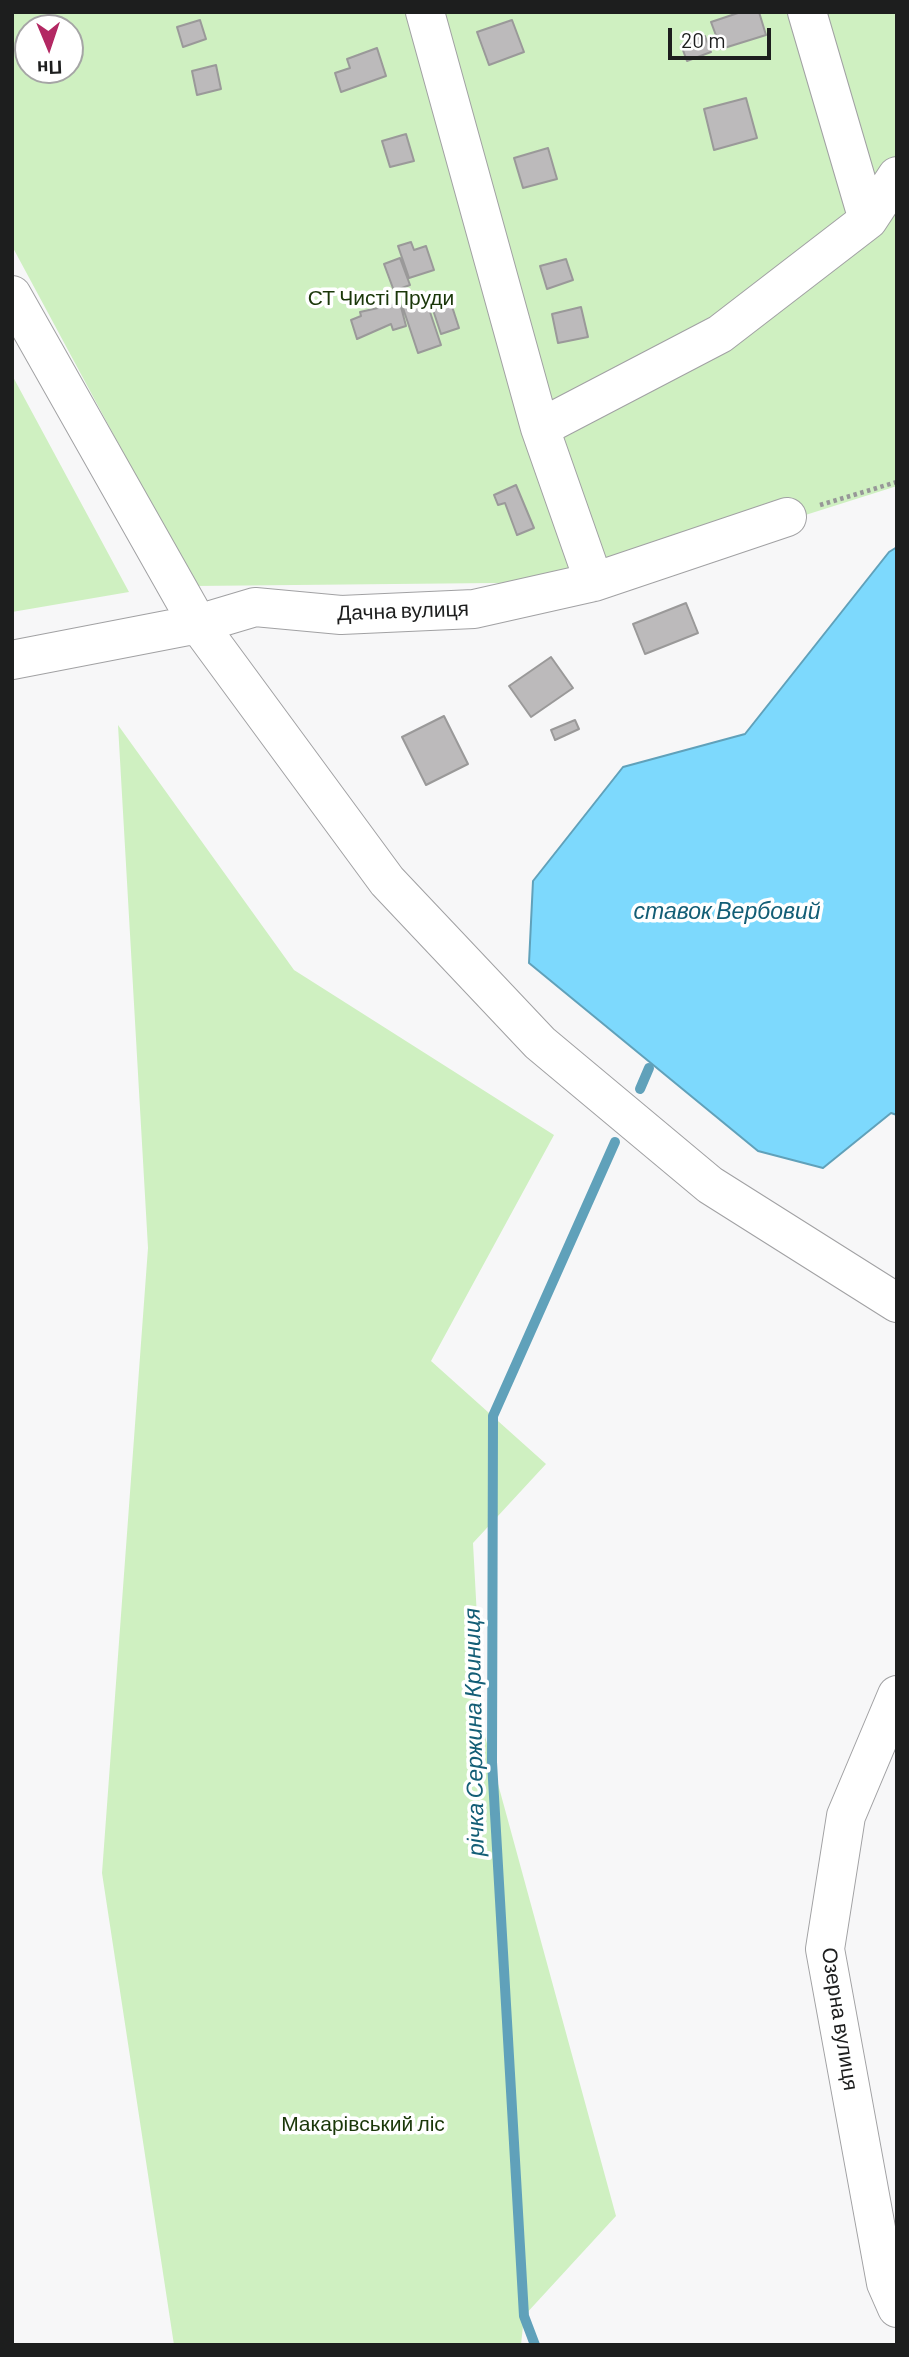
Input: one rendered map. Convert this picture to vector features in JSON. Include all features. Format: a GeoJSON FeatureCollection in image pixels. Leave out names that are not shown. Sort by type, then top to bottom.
{"type":"FeatureCollection","features":[{"type":"Feature","properties":{"kind":"street"},"geometry":{"type":"LineString","coordinates":[[425,12],[540,428],[594,582]]}},
{"type":"Feature","properties":{"kind":"street"},"geometry":{"type":"LineString","coordinates":[[807,12],[868,220]]}},
{"type":"Feature","properties":{"kind":"street"},"geometry":{"type":"LineString","coordinates":[[540,428],[720,334],[868,220],[897,176]]}},
{"type":"Feature","properties":{"kind":"street"},"geometry":{"type":"LineString","coordinates":[[12,295],[198,624],[387,881],[540,1043],[710,1185],[897,1304]]}},
{"type":"Feature","properties":{"kind":"street","name":"Дачна вулиця"},"geometry":{"type":"LineString","coordinates":[[12,660],[198,624],[255,607],[341,615],[474,609],[594,582],[787,517]]}},
{"type":"Feature","properties":{"kind":"street","name":"Озерна вулиця"},"geometry":{"type":"LineString","coordinates":[[897,1695],[846,1816],[825,1949],[886,2283],[897,2308]]}},
{"type":"Feature","properties":{"kind":"path"},"geometry":{"type":"LineString","coordinates":[[787,517],[897,482]]}},
{"type":"Feature","properties":{"kind":"green space","name":"СТ Чисті Пруди"},"geometry":{"type":"Polygon","coordinates":[[[12,12],[897,12],[897,486],[594,582],[195,586],[12,246],[12,12]]]}},
{"type":"Feature","properties":{"kind":"green space"},"geometry":{"type":"Polygon","coordinates":[[[12,375],[129,592],[12,612],[12,375]]]}},
{"type":"Feature","properties":{"kind":"green space","name":"Макарівський ліс"},"geometry":{"type":"Polygon","coordinates":[[[118,725],[294,970],[554,1135],[431,1361],[546,1464],[473,1543],[483,1729],[616,2216],[524,2316],[521,2345],[174,2345],[102,1873],[148,1248],[118,725]]]}},
{"type":"Feature","properties":{"kind":"water","name":"ставок Вербовий"},"geometry":{"type":"Polygon","coordinates":[[[897,547],[897,1115],[891,1113],[823,1168],[758,1151],[529,963],[533,881],[623,767],[745,734],[889,552],[897,547]]]}},
{"type":"Feature","properties":{"kind":"building"},"geometry":{"type":"Polygon","coordinates":[[[741,12],[759,12],[766,35],[721,49],[711,22],[741,12]]]}},
{"type":"Feature","properties":{"kind":"building"},"geometry":{"type":"Polygon","coordinates":[[[200,20],[206,39],[183,47],[177,27],[200,20]]]}},
{"type":"Feature","properties":{"kind":"building"},"geometry":{"type":"Polygon","coordinates":[[[512,20],[524,52],[489,65],[477,32],[512,20]]]}},
{"type":"Feature","properties":{"kind":"building"},"geometry":{"type":"Polygon","coordinates":[[[705,36],[711,52],[687,61],[681,45],[705,36]]]}},
{"type":"Feature","properties":{"kind":"building"},"geometry":{"type":"Polygon","coordinates":[[[377,48],[386,76],[341,92],[335,73],[350,68],[347,59],[377,48]]]}},
{"type":"Feature","properties":{"kind":"building"},"geometry":{"type":"Polygon","coordinates":[[[216,65],[221,89],[197,95],[192,71],[216,65]]]}},
{"type":"Feature","properties":{"kind":"building"},"geometry":{"type":"Polygon","coordinates":[[[746,98],[757,138],[714,150],[704,109],[746,98]]]}},
{"type":"Feature","properties":{"kind":"building"},"geometry":{"type":"Polygon","coordinates":[[[406,134],[414,161],[390,167],[382,141],[406,134]]]}},
{"type":"Feature","properties":{"kind":"building"},"geometry":{"type":"Polygon","coordinates":[[[548,148],[557,179],[523,188],[514,158],[548,148]]]}},
{"type":"Feature","properties":{"kind":"building"},"geometry":{"type":"Polygon","coordinates":[[[411,242],[414,250],[426,246],[434,270],[409,278],[398,246],[411,242]]]}},
{"type":"Feature","properties":{"kind":"building"},"geometry":{"type":"Polygon","coordinates":[[[400,258],[410,285],[394,291],[384,264],[400,258]]]}},
{"type":"Feature","properties":{"kind":"building"},"geometry":{"type":"Polygon","coordinates":[[[566,259],[573,280],[547,289],[540,266],[566,259]]]}},
{"type":"Feature","properties":{"kind":"building"},"geometry":{"type":"Polygon","coordinates":[[[448,294],[459,328],[441,334],[430,301],[448,294]]]}},
{"type":"Feature","properties":{"kind":"building"},"geometry":{"type":"Polygon","coordinates":[[[426,300],[441,345],[418,353],[403,308],[426,300]]]}},
{"type":"Feature","properties":{"kind":"building"},"geometry":{"type":"Polygon","coordinates":[[[400,303],[406,326],[393,330],[391,324],[357,339],[351,320],[361,316],[360,312],[400,303]]]}},
{"type":"Feature","properties":{"kind":"building"},"geometry":{"type":"Polygon","coordinates":[[[581,307],[588,337],[558,343],[552,314],[581,307]]]}},
{"type":"Feature","properties":{"kind":"building"},"geometry":{"type":"Polygon","coordinates":[[[516,485],[534,528],[517,535],[505,503],[498,505],[494,495],[516,485]]]}},
{"type":"Feature","properties":{"kind":"building"},"geometry":{"type":"Polygon","coordinates":[[[686,603],[698,633],[645,654],[633,624],[686,603]]]}},
{"type":"Feature","properties":{"kind":"building"},"geometry":{"type":"Polygon","coordinates":[[[551,657],[573,688],[531,717],[509,686],[551,657]]]}},
{"type":"Feature","properties":{"kind":"building"},"geometry":{"type":"Polygon","coordinates":[[[444,716],[468,764],[426,785],[402,737],[444,716]]]}},
{"type":"Feature","properties":{"kind":"building"},"geometry":{"type":"Polygon","coordinates":[[[575,720],[579,729],[555,740],[551,730],[575,720]]]}},
{"type":"Feature","properties":{"kind":"waterway"},"geometry":{"type":"LineString","coordinates":[[640,1089],[649,1068]]}},
{"type":"Feature","properties":{"kind":"waterway","name":"річка Сержина Криниця"},"geometry":{"type":"LineString","coordinates":[[535,2345],[524,2316],[492,1762],[493,1416],[615,1142]]}}]}
